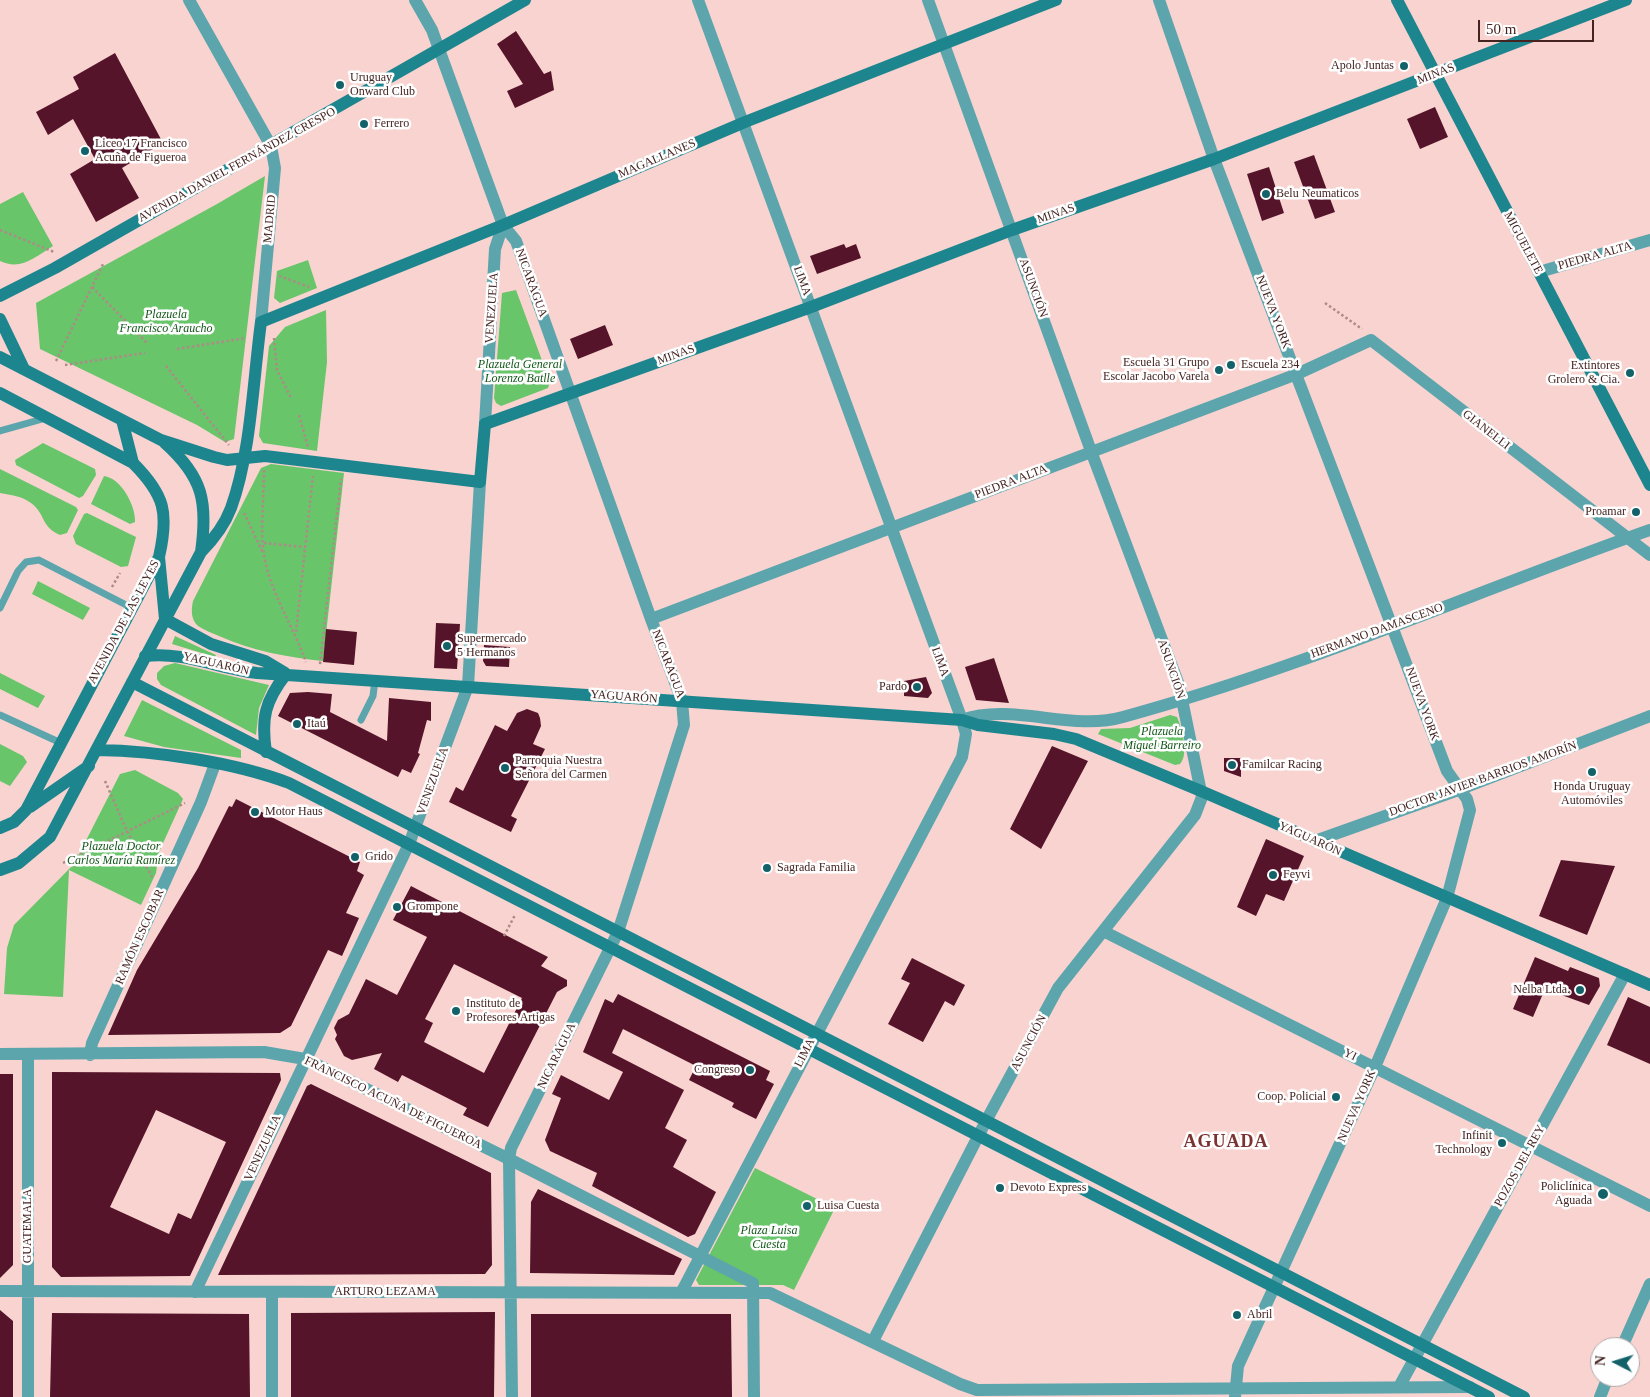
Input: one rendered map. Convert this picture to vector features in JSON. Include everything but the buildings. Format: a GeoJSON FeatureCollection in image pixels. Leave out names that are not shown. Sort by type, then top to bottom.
{"type":"FeatureCollection","features":[{"type":"Feature","properties":{"kind":"main road","name":"AVENIDA DANIEL FERNÁNDEZ CRESPO"},"geometry":{"type":"LineString","coordinates":[[0,296],[55,268],[525,0]]}},
{"type":"Feature","properties":{"kind":"main road","name":"MAGALLANES"},"geometry":{"type":"LineString","coordinates":[[260,322],[503,225],[744,122],[1056,0]]}},
{"type":"Feature","properties":{"kind":"main road","name":"MIGUELETE"},"geometry":{"type":"LineString","coordinates":[[1397,0],[1434,75],[1650,485]]}},
{"type":"Feature","properties":{"kind":"main road","name":"MINAS"},"geometry":{"type":"LineString","coordinates":[[485,424],[811,307],[1012,230],[1214,158],[1626,0]]}},
{"type":"Feature","properties":{"kind":"main road"},"geometry":{"type":"LineString","coordinates":[[0,319],[24,369]]}},
{"type":"Feature","properties":{"kind":"main road","name":"MADRID"},"geometry":{"type":"LineString","coordinates":[[244,459],[260,322]]}},
{"type":"Feature","properties":{"kind":"main road"},"geometry":{"type":"LineString","coordinates":[[0,358],[161,440],[227,460],[265,456],[480,482]]}},
{"type":"Feature","properties":{"kind":"main road","name":"AVENIDA DE LAS LEYES"},"geometry":{"type":"LineString","coordinates":[[0,393],[133,463],[149,479],[159,493],[164,508],[165,523],[159,557],[26,810],[14,822],[0,828]]}},
{"type":"Feature","properties":{"kind":"main road"},"geometry":{"type":"LineString","coordinates":[[122,420],[133,463]]}},
{"type":"Feature","properties":{"kind":"main road","name":"VENEZUELA"},"geometry":{"type":"LineString","coordinates":[[480,482],[485,424]]}},
{"type":"Feature","properties":{"kind":"main road"},"geometry":{"type":"LineString","coordinates":[[161,440],[182,458],[199,484],[205,508],[201,552]]}},
{"type":"Feature","properties":{"kind":"main road"},"geometry":{"type":"LineString","coordinates":[[0,870],[19,863],[50,837],[90,765],[145,656],[201,552],[212,540],[230,509],[244,459]]}},
{"type":"Feature","properties":{"kind":"main road"},"geometry":{"type":"LineString","coordinates":[[159,557],[165,619]]}},
{"type":"Feature","properties":{"kind":"main road","name":"YAGUARÓN"},"geometry":{"type":"LineString","coordinates":[[165,619],[211,644],[265,661],[286,674]]}},
{"type":"Feature","properties":{"kind":"main road","name":"YAGUARÓN"},"geometry":{"type":"LineString","coordinates":[[145,656],[179,655],[243,672],[962,720],[978,725],[1054,734],[1076,739],[1201,791],[1650,985]]}},
{"type":"Feature","properties":{"kind":"main road"},"geometry":{"type":"LineString","coordinates":[[266,752],[264,718],[274,690],[286,674]]}},
{"type":"Feature","properties":{"kind":"main road"},"geometry":{"type":"LineString","coordinates":[[132,682],[1524,1397]]}},
{"type":"Feature","properties":{"kind":"main road"},"geometry":{"type":"LineString","coordinates":[[97,750],[141,753],[242,768],[289,783],[1489,1397]]}},
{"type":"Feature","properties":{"kind":"main road"},"geometry":{"type":"LineString","coordinates":[[26,810],[90,765]]}},
{"type":"Feature","properties":{"kind":"street","name":"MADRID"},"geometry":{"type":"LineString","coordinates":[[188,0],[270,146],[275,168],[260,322]]}},
{"type":"Feature","properties":{"kind":"street","name":"NICARAGUA"},"geometry":{"type":"LineString","coordinates":[[415,0],[432,30],[440,50],[503,225],[516,241],[650,619],[682,701],[684,725],[618,932],[512,1148],[509,1159],[512,1397]]}},
{"type":"Feature","properties":{"kind":"street","name":"LIMA"},"geometry":{"type":"LineString","coordinates":[[681,1293],[807,1049],[962,757],[966,734],[698,0]]}},
{"type":"Feature","properties":{"kind":"street","name":"ASUNCIÓN"},"geometry":{"type":"LineString","coordinates":[[873,1341],[978,1137],[1058,988],[1195,815],[1201,804],[1201,791],[1179,684],[1091,451],[928,0]]}},
{"type":"Feature","properties":{"kind":"street","name":"NUEVA YORK"},"geometry":{"type":"LineString","coordinates":[[1159,0],[1214,158],[1394,627],[1447,771],[1461,789],[1470,810],[1447,898],[1375,1066],[1238,1366],[1235,1393]]}},
{"type":"Feature","properties":{"kind":"street","name":"VENEZUELA"},"geometry":{"type":"LineString","coordinates":[[485,424],[496,249],[503,225]]}},
{"type":"Feature","properties":{"kind":"street","name":"PIEDRA ALTA"},"geometry":{"type":"LineString","coordinates":[[1539,272],[1650,240]]}},
{"type":"Feature","properties":{"kind":"street","name":"PIEDRA ALTA"},"geometry":{"type":"LineString","coordinates":[[650,619],[1297,374],[1371,340]]}},
{"type":"Feature","properties":{"kind":"street","name":"GIANELLI"},"geometry":{"type":"LineString","coordinates":[[1371,340],[1650,555]]}},
{"type":"Feature","properties":{"kind":"street","name":"VENEZUELA"},"geometry":{"type":"LineString","coordinates":[[195,1292],[415,829],[468,686],[480,482]]}},
{"type":"Feature","properties":{"kind":"street","name":"HERMANO DAMASCENO"},"geometry":{"type":"LineString","coordinates":[[1102,722],[1182,700],[1394,627],[1546,566],[1650,530]]}},
{"type":"Feature","properties":{"kind":"street","name":"YAGUARÓN"},"geometry":{"type":"LineString","coordinates":[[962,720],[973,716],[996,714],[1102,722]]}},
{"type":"Feature","properties":{"kind":"street","name":"DOCTOR JAVIER BARRIOS AMORÍN"},"geometry":{"type":"LineString","coordinates":[[1315,841],[1461,789],[1650,716]]}},
{"type":"Feature","properties":{"kind":"street","name":"RAMÓN ESCOBAR"},"geometry":{"type":"LineString","coordinates":[[90,1055],[92,1043],[201,802],[215,764]]}},
{"type":"Feature","properties":{"kind":"street","name":"YI"},"geometry":{"type":"LineString","coordinates":[[1103,931],[1375,1066],[1530,1147],[1650,1206]]}},
{"type":"Feature","properties":{"kind":"street","name":"POZOS DEL REY"},"geometry":{"type":"LineString","coordinates":[[1414,1359],[1625,974]]}},
{"type":"Feature","properties":{"kind":"street","name":"FRANCISCO ACUÑA DE FIGUEROA"},"geometry":{"type":"LineString","coordinates":[[0,1054],[90,1055],[264,1052],[305,1060],[509,1159],[754,1283],[754,1293]]}},
{"type":"Feature","properties":{"kind":"street","name":"GUATEMALA"},"geometry":{"type":"LineString","coordinates":[[28,1054],[28,1397]]}},
{"type":"Feature","properties":{"kind":"street"},"geometry":{"type":"LineString","coordinates":[[1626,1337],[1650,1284]]}},
{"type":"Feature","properties":{"kind":"street","name":"ARTURO LEZAMA"},"geometry":{"type":"LineString","coordinates":[[0,1291],[770,1293],[873,1341]]}},
{"type":"Feature","properties":{"kind":"street"},"geometry":{"type":"LineString","coordinates":[[272,1292],[272,1397]]}},
{"type":"Feature","properties":{"kind":"street"},"geometry":{"type":"LineString","coordinates":[[754,1293],[754,1397]]}},
{"type":"Feature","properties":{"kind":"street"},"geometry":{"type":"LineString","coordinates":[[873,1341],[960,1384],[993,1394],[1235,1393],[1399,1387],[1470,1387]]}},
{"type":"Feature","properties":{"kind":"street"},"geometry":{"type":"LineString","coordinates":[[1399,1387],[1414,1359]]}},
{"type":"Feature","properties":{"kind":"lane"},"geometry":{"type":"LineString","coordinates":[[0,430],[49,418]]}},
{"type":"Feature","properties":{"kind":"lane"},"geometry":{"type":"LineString","coordinates":[[0,608],[18,571],[26,562],[38,560],[132,608]]}},
{"type":"Feature","properties":{"kind":"lane"},"geometry":{"type":"LineString","coordinates":[[362,720],[373,696],[375,680]]}},
{"type":"Feature","properties":{"kind":"lane"},"geometry":{"type":"LineString","coordinates":[[0,715],[61,743]]}},
{"type":"Feature","properties":{"kind":"path"},"geometry":{"type":"LineString","coordinates":[[0,230],[54,252]]}},
{"type":"Feature","properties":{"kind":"path"},"geometry":{"type":"LineString","coordinates":[[56,360],[104,262]]}},
{"type":"Feature","properties":{"kind":"path"},"geometry":{"type":"LineString","coordinates":[[275,275],[317,290]]}},
{"type":"Feature","properties":{"kind":"path"},"geometry":{"type":"LineString","coordinates":[[92,287],[147,343]]}},
{"type":"Feature","properties":{"kind":"path"},"geometry":{"type":"LineString","coordinates":[[1325,303],[1361,328],[1371,340]]}},
{"type":"Feature","properties":{"kind":"path"},"geometry":{"type":"LineString","coordinates":[[274,335],[277,370],[291,398]]}},
{"type":"Feature","properties":{"kind":"path"},"geometry":{"type":"LineString","coordinates":[[176,349],[248,338]]}},
{"type":"Feature","properties":{"kind":"path"},"geometry":{"type":"LineString","coordinates":[[65,365],[145,353]]}},
{"type":"Feature","properties":{"kind":"path"},"geometry":{"type":"LineString","coordinates":[[166,366],[230,446]]}},
{"type":"Feature","properties":{"kind":"path"},"geometry":{"type":"LineString","coordinates":[[299,415],[309,449]]}},
{"type":"Feature","properties":{"kind":"path"},"geometry":{"type":"LineString","coordinates":[[264,470],[264,555]]}},
{"type":"Feature","properties":{"kind":"path"},"geometry":{"type":"LineString","coordinates":[[296,633],[313,472]]}},
{"type":"Feature","properties":{"kind":"path"},"geometry":{"type":"LineString","coordinates":[[320,664],[341,475]]}},
{"type":"Feature","properties":{"kind":"path"},"geometry":{"type":"LineString","coordinates":[[243,510],[264,555],[279,602],[296,633],[306,662]]}},
{"type":"Feature","properties":{"kind":"path"},"geometry":{"type":"LineString","coordinates":[[264,543],[305,547]]}},
{"type":"Feature","properties":{"kind":"path"},"geometry":{"type":"LineString","coordinates":[[106,781],[126,831],[154,881]]}},
{"type":"Feature","properties":{"kind":"path"},"geometry":{"type":"LineString","coordinates":[[63,863],[185,803]]}},
{"type":"Feature","properties":{"kind":"path"},"geometry":{"type":"LineString","coordinates":[[504,936],[521,902]]}},
{"type":"Feature","properties":{"kind":"green space","name":"Plazuela Francisco Araucho"},"geometry":{"type":"Polygon","coordinates":[[[265,176],[234,439],[225,442],[197,425],[40,349],[36,303],[265,176]]]}},
{"type":"Feature","properties":{"kind":"green space"},"geometry":{"type":"Polygon","coordinates":[[[23,192],[53,246],[21,264],[8,264],[0,261],[0,204],[23,192]]]}},
{"type":"Feature","properties":{"kind":"green space"},"geometry":{"type":"Polygon","coordinates":[[[308,260],[317,288],[280,303],[274,298],[277,271],[308,260]]]}},
{"type":"Feature","properties":{"kind":"green space","name":"Plazuela General Lorenzo Batlle"},"geometry":{"type":"Polygon","coordinates":[[[516,290],[550,382],[548,388],[501,406],[496,403],[494,398],[502,293],[516,290]]]}},
{"type":"Feature","properties":{"kind":"green space"},"geometry":{"type":"Polygon","coordinates":[[[326,310],[327,362],[317,451],[263,443],[259,436],[269,346],[285,327],[326,310]]]}},
{"type":"Feature","properties":{"kind":"green space"},"geometry":{"type":"Polygon","coordinates":[[[43,443],[95,469],[96,475],[83,496],[79,498],[16,465],[15,460],[43,443]]]}},
{"type":"Feature","properties":{"kind":"green space"},"geometry":{"type":"Polygon","coordinates":[[[271,464],[344,473],[323,661],[283,655],[244,646],[203,629],[196,624],[193,618],[193,601],[261,468],[271,464]]]}},
{"type":"Feature","properties":{"kind":"green space"},"geometry":{"type":"Polygon","coordinates":[[[0,469],[76,507],[78,510],[67,533],[60,535],[49,528],[36,507],[28,501],[16,496],[0,493],[0,469]]]}},
{"type":"Feature","properties":{"kind":"green space"},"geometry":{"type":"Polygon","coordinates":[[[104,476],[122,487],[133,508],[135,522],[130,524],[91,504],[104,476]]]}},
{"type":"Feature","properties":{"kind":"green space"},"geometry":{"type":"Polygon","coordinates":[[[87,513],[136,537],[128,566],[121,567],[76,544],[73,536],[84,514],[87,513]]]}},
{"type":"Feature","properties":{"kind":"green space"},"geometry":{"type":"Polygon","coordinates":[[[38,581],[90,608],[83,620],[32,594],[38,581]]]}},
{"type":"Feature","properties":{"kind":"green space"},"geometry":{"type":"Polygon","coordinates":[[[175,636],[216,655],[215,657],[172,644],[175,636]]]}},
{"type":"Feature","properties":{"kind":"green space"},"geometry":{"type":"Polygon","coordinates":[[[175,663],[269,685],[259,708],[256,735],[161,685],[157,679],[157,673],[164,666],[175,663]]]}},
{"type":"Feature","properties":{"kind":"green space"},"geometry":{"type":"Polygon","coordinates":[[[0,673],[45,696],[38,708],[0,689],[0,673]]]}},
{"type":"Feature","properties":{"kind":"green space"},"geometry":{"type":"Polygon","coordinates":[[[142,700],[241,750],[241,758],[164,747],[124,736],[142,700]]]}},
{"type":"Feature","properties":{"kind":"green space","name":"Plazuela Miguel Barreiro"},"geometry":{"type":"Polygon","coordinates":[[[1170,715],[1177,717],[1183,734],[1184,754],[1180,764],[1175,765],[1098,734],[1101,729],[1130,728],[1170,715]]]}},
{"type":"Feature","properties":{"kind":"green space"},"geometry":{"type":"Polygon","coordinates":[[[0,744],[23,756],[27,762],[10,786],[0,781],[0,744]]]}},
{"type":"Feature","properties":{"kind":"green space","name":"Plazuela Doctor Carlos María Ramírez"},"geometry":{"type":"Polygon","coordinates":[[[135,770],[178,793],[183,799],[159,852],[156,873],[141,905],[69,870],[63,997],[4,994],[7,948],[14,925],[74,864],[120,774],[135,770]]]}},
{"type":"Feature","properties":{"kind":"green space","name":"Plaza Luisa Cuesta"},"geometry":{"type":"Polygon","coordinates":[[[755,1168],[835,1208],[794,1290],[783,1285],[699,1285],[696,1280],[755,1168]]]}},
{"type":"Feature","properties":{"kind":"place","name":"Apolo Juntas"},"geometry":{"type":"Point","coordinates":[1404,66]}},
{"type":"Feature","properties":{"kind":"place","name":"Uruguay Onward Club"},"geometry":{"type":"Point","coordinates":[340,85]}},
{"type":"Feature","properties":{"kind":"place","name":"Ferrero"},"geometry":{"type":"Point","coordinates":[364,124]}},
{"type":"Feature","properties":{"kind":"place","name":"Liceo 17 Francisco Acuña de Figueroa"},"geometry":{"type":"Point","coordinates":[85,151]}},
{"type":"Feature","properties":{"kind":"place","name":"Belu Neumaticos"},"geometry":{"type":"Point","coordinates":[1266,194]}},
{"type":"Feature","properties":{"kind":"place","name":"Escuela 234"},"geometry":{"type":"Point","coordinates":[1231,365]}},
{"type":"Feature","properties":{"kind":"place","name":"Escuela 31 Grupo Escolar Jacobo Varela"},"geometry":{"type":"Point","coordinates":[1219,370]}},
{"type":"Feature","properties":{"kind":"place","name":"Extintores Grolero & Cia."},"geometry":{"type":"Point","coordinates":[1630,373]}},
{"type":"Feature","properties":{"kind":"place","name":"Proamar"},"geometry":{"type":"Point","coordinates":[1636,512]}},
{"type":"Feature","properties":{"kind":"place","name":"Supermercado 5 Hermanos"},"geometry":{"type":"Point","coordinates":[447,646]}},
{"type":"Feature","properties":{"kind":"place","name":"Pardo"},"geometry":{"type":"Point","coordinates":[917,687]}},
{"type":"Feature","properties":{"kind":"place","name":"Itaú"},"geometry":{"type":"Point","coordinates":[297,724]}},
{"type":"Feature","properties":{"kind":"place","name":"Familcar Racing"},"geometry":{"type":"Point","coordinates":[1232,765]}},
{"type":"Feature","properties":{"kind":"place","name":"Parroquia Nuestra Señora del Carmen"},"geometry":{"type":"Point","coordinates":[505,768]}},
{"type":"Feature","properties":{"kind":"place","name":"Honda Uruguay Automóviles"},"geometry":{"type":"Point","coordinates":[1592,772]}},
{"type":"Feature","properties":{"kind":"place","name":"Motor Haus"},"geometry":{"type":"Point","coordinates":[255,812]}},
{"type":"Feature","properties":{"kind":"place","name":"Grido"},"geometry":{"type":"Point","coordinates":[355,857]}},
{"type":"Feature","properties":{"kind":"place","name":"Sagrada Familia"},"geometry":{"type":"Point","coordinates":[767,868]}},
{"type":"Feature","properties":{"kind":"place","name":"Feyvi"},"geometry":{"type":"Point","coordinates":[1273,875]}},
{"type":"Feature","properties":{"kind":"place","name":"Grompone"},"geometry":{"type":"Point","coordinates":[397,907]}},
{"type":"Feature","properties":{"kind":"place","name":"Nelba Ltda."},"geometry":{"type":"Point","coordinates":[1580,990]}},
{"type":"Feature","properties":{"kind":"place","name":"Instituto de Profesores Artigas"},"geometry":{"type":"Point","coordinates":[456,1011]}},
{"type":"Feature","properties":{"kind":"place","name":"Congreso"},"geometry":{"type":"Point","coordinates":[750,1070]}},
{"type":"Feature","properties":{"kind":"place","name":"Coop. Policial"},"geometry":{"type":"Point","coordinates":[1336,1097]}},
{"type":"Feature","properties":{"kind":"place","name":"Infinit Technology"},"geometry":{"type":"Point","coordinates":[1502,1143]}},
{"type":"Feature","properties":{"kind":"place","name":"Devoto Express"},"geometry":{"type":"Point","coordinates":[1000,1188]}},
{"type":"Feature","properties":{"kind":"place","name":"Policlínica Aguada"},"geometry":{"type":"Point","coordinates":[1603,1194]}},
{"type":"Feature","properties":{"kind":"place","name":"Luisa Cuesta"},"geometry":{"type":"Point","coordinates":[807,1206]}},
{"type":"Feature","properties":{"kind":"place","name":"Abril"},"geometry":{"type":"Point","coordinates":[1237,1315]}},
{"type":"Feature","properties":{"kind":"district","name":"AGUADA"},"geometry":{"type":"Point","coordinates":[1226,1142]}}]}
